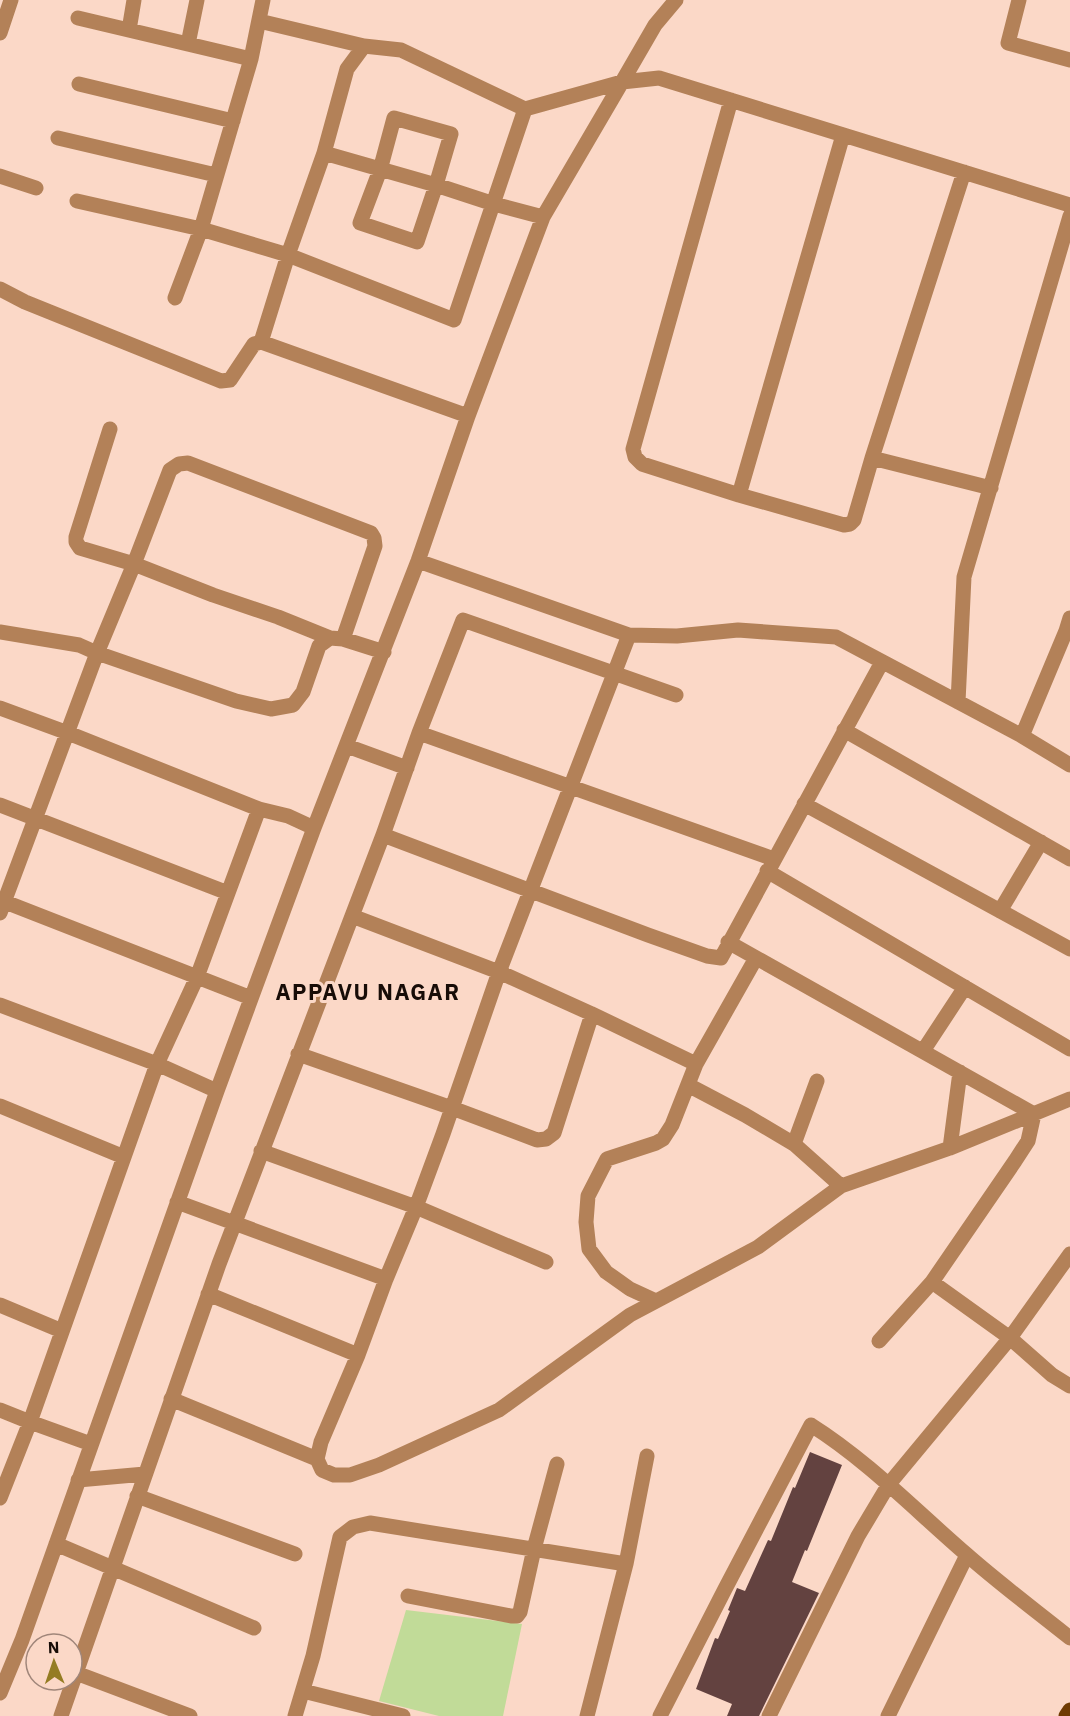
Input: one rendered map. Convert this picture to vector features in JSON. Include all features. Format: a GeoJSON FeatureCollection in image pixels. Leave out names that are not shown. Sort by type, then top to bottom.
{"type":"FeatureCollection","features":[{"type":"Feature","properties":{"kind":"main road"},"geometry":{"type":"LineString","coordinates":[[1066,1716],[1070,1710]]}},
{"type":"Feature","properties":{"kind":"street"},"geometry":{"type":"LineString","coordinates":[[0,33],[11,0]]}},
{"type":"Feature","properties":{"kind":"street"},"geometry":{"type":"LineString","coordinates":[[129,30],[134,0]]}},
{"type":"Feature","properties":{"kind":"street"},"geometry":{"type":"LineString","coordinates":[[188,44],[196,0]]}},
{"type":"Feature","properties":{"kind":"street"},"geometry":{"type":"LineString","coordinates":[[176,298],[201,229],[233,121],[251,59],[263,0]]}},
{"type":"Feature","properties":{"kind":"street"},"geometry":{"type":"LineString","coordinates":[[0,1693],[22,1640],[251,998],[314,828],[384,652],[543,217],[655,25],[676,0]]}},
{"type":"Feature","properties":{"kind":"street"},"geometry":{"type":"LineString","coordinates":[[1019,0],[1008,43],[1070,60]]}},
{"type":"Feature","properties":{"kind":"street"},"geometry":{"type":"LineString","coordinates":[[78,18],[251,59]]}},
{"type":"Feature","properties":{"kind":"street"},"geometry":{"type":"LineString","coordinates":[[259,21],[364,46],[401,50],[525,109],[622,82],[659,78],[1070,205]]}},
{"type":"Feature","properties":{"kind":"street"},"geometry":{"type":"LineString","coordinates":[[261,342],[288,255],[324,153],[346,69],[364,46]]}},
{"type":"Feature","properties":{"kind":"street"},"geometry":{"type":"LineString","coordinates":[[79,84],[233,121]]}},
{"type":"Feature","properties":{"kind":"street"},"geometry":{"type":"LineString","coordinates":[[731,100],[633,449],[635,457],[642,464],[739,495],[843,525],[850,524],[854,520],[964,172]]}},
{"type":"Feature","properties":{"kind":"street"},"geometry":{"type":"LineString","coordinates":[[77,201],[201,229],[288,255],[454,320],[525,109]]}},
{"type":"Feature","properties":{"kind":"street"},"geometry":{"type":"LineString","coordinates":[[394,118],[451,134],[436,185],[417,242],[360,223],[380,170],[394,118]]}},
{"type":"Feature","properties":{"kind":"street"},"geometry":{"type":"LineString","coordinates":[[739,495],[843,135]]}},
{"type":"Feature","properties":{"kind":"street"},"geometry":{"type":"LineString","coordinates":[[58,138],[216,175]]}},
{"type":"Feature","properties":{"kind":"street"},"geometry":{"type":"LineString","coordinates":[[324,153],[543,217]]}},
{"type":"Feature","properties":{"kind":"street"},"geometry":{"type":"LineString","coordinates":[[0,176],[36,188]]}},
{"type":"Feature","properties":{"kind":"street"},"geometry":{"type":"LineString","coordinates":[[958,702],[964,577],[1070,216]]}},
{"type":"Feature","properties":{"kind":"street"},"geometry":{"type":"LineString","coordinates":[[0,289],[25,302],[221,381],[230,380],[254,344],[261,342],[468,417]]}},
{"type":"Feature","properties":{"kind":"street"},"geometry":{"type":"LineString","coordinates":[[110,429],[76,537],[80,548],[134,564],[213,596],[384,652]]}},
{"type":"Feature","properties":{"kind":"street"},"geometry":{"type":"LineString","coordinates":[[872,458],[991,488]]}},
{"type":"Feature","properties":{"kind":"street"},"geometry":{"type":"LineString","coordinates":[[0,632],[79,645],[97,653],[236,701],[270,709],[293,705],[303,692],[319,646],[336,638],[375,546],[371,533],[188,463],[179,464],[170,470],[97,653],[1,905],[251,998]]}},
{"type":"Feature","properties":{"kind":"street"},"geometry":{"type":"LineString","coordinates":[[418,561],[629,635],[677,636],[738,630],[836,638],[1022,736],[1070,765]]}},
{"type":"Feature","properties":{"kind":"street"},"geometry":{"type":"LineString","coordinates":[[1022,736],[1070,618]]}},
{"type":"Feature","properties":{"kind":"street"},"geometry":{"type":"LineString","coordinates":[[84,1650],[234,1223],[463,620],[676,695]]}},
{"type":"Feature","properties":{"kind":"street"},"geometry":{"type":"LineString","coordinates":[[629,635],[499,972],[416,1208],[321,1442],[317,1459],[322,1470],[334,1475],[350,1475],[379,1466],[499,1410],[630,1315],[759,1247],[841,1186],[950,1148],[1070,1099]]}},
{"type":"Feature","properties":{"kind":"street"},"geometry":{"type":"LineString","coordinates":[[383,835],[531,892],[707,956],[721,958],[882,662]]}},
{"type":"Feature","properties":{"kind":"street"},"geometry":{"type":"LineString","coordinates":[[0,708],[259,809],[288,816],[314,828]]}},
{"type":"Feature","properties":{"kind":"street"},"geometry":{"type":"LineString","coordinates":[[844,730],[1070,859]]}},
{"type":"Feature","properties":{"kind":"street"},"geometry":{"type":"LineString","coordinates":[[419,733],[571,787],[771,865],[965,987],[1070,1049]]}},
{"type":"Feature","properties":{"kind":"street"},"geometry":{"type":"LineString","coordinates":[[347,746],[406,768]]}},
{"type":"Feature","properties":{"kind":"street"},"geometry":{"type":"LineString","coordinates":[[804,804],[1070,949]]}},
{"type":"Feature","properties":{"kind":"street"},"geometry":{"type":"LineString","coordinates":[[0,806],[228,893]]}},
{"type":"Feature","properties":{"kind":"street"},"geometry":{"type":"LineString","coordinates":[[0,1498],[30,1422],[157,1064],[197,977],[259,809]]}},
{"type":"Feature","properties":{"kind":"street"},"geometry":{"type":"LineString","coordinates":[[1000,911],[1041,842]]}},
{"type":"Feature","properties":{"kind":"street"},"geometry":{"type":"LineString","coordinates":[[352,916],[499,972],[696,1064]]}},
{"type":"Feature","properties":{"kind":"street"},"geometry":{"type":"LineString","coordinates":[[728,942],[1034,1114]]}},
{"type":"Feature","properties":{"kind":"street"},"geometry":{"type":"LineString","coordinates":[[656,1301],[630,1289],[606,1272],[589,1250],[586,1222],[588,1196],[607,1159],[663,1139],[672,1125],[696,1064],[756,958]]}},
{"type":"Feature","properties":{"kind":"street"},"geometry":{"type":"LineString","coordinates":[[923,1052],[965,987]]}},
{"type":"Feature","properties":{"kind":"street"},"geometry":{"type":"LineString","coordinates":[[0,1005],[157,1064],[218,1090]]}},
{"type":"Feature","properties":{"kind":"street"},"geometry":{"type":"LineString","coordinates":[[298,1054],[537,1140],[546,1139],[554,1133],[592,1014]]}},
{"type":"Feature","properties":{"kind":"street"},"geometry":{"type":"LineString","coordinates":[[950,1148],[960,1072]]}},
{"type":"Feature","properties":{"kind":"street"},"geometry":{"type":"LineString","coordinates":[[794,1144],[816,1081]]}},
{"type":"Feature","properties":{"kind":"street"},"geometry":{"type":"LineString","coordinates":[[688,1085],[794,1144],[841,1186]]}},
{"type":"Feature","properties":{"kind":"street"},"geometry":{"type":"LineString","coordinates":[[0,1106],[124,1157]]}},
{"type":"Feature","properties":{"kind":"street"},"geometry":{"type":"LineString","coordinates":[[879,1341],[932,1282],[1028,1141],[1034,1114]]}},
{"type":"Feature","properties":{"kind":"street"},"geometry":{"type":"LineString","coordinates":[[261,1151],[416,1208],[546,1262]]}},
{"type":"Feature","properties":{"kind":"street"},"geometry":{"type":"LineString","coordinates":[[177,1202],[386,1280]]}},
{"type":"Feature","properties":{"kind":"street"},"geometry":{"type":"LineString","coordinates":[[769,1716],[858,1536],[889,1484],[1010,1338],[1070,1254]]}},
{"type":"Feature","properties":{"kind":"street"},"geometry":{"type":"LineString","coordinates":[[932,1282],[1010,1338],[1052,1375],[1070,1386]]}},
{"type":"Feature","properties":{"kind":"street"},"geometry":{"type":"LineString","coordinates":[[208,1294],[358,1355]]}},
{"type":"Feature","properties":{"kind":"street"},"geometry":{"type":"LineString","coordinates":[[0,1305],[62,1331]]}},
{"type":"Feature","properties":{"kind":"street"},"geometry":{"type":"LineString","coordinates":[[171,1399],[317,1459]]}},
{"type":"Feature","properties":{"kind":"street"},"geometry":{"type":"LineString","coordinates":[[0,1410],[91,1444]]}},
{"type":"Feature","properties":{"kind":"street"},"geometry":{"type":"LineString","coordinates":[[660,1716],[811,1425],[830,1437],[889,1484],[966,1555],[1070,1638]]}},
{"type":"Feature","properties":{"kind":"street"},"geometry":{"type":"LineString","coordinates":[[587,1716],[626,1564],[647,1456]]}},
{"type":"Feature","properties":{"kind":"street"},"geometry":{"type":"LineString","coordinates":[[408,1596],[517,1616],[520,1612],[557,1464]]}},
{"type":"Feature","properties":{"kind":"street"},"geometry":{"type":"LineString","coordinates":[[78,1480],[145,1474]]}},
{"type":"Feature","properties":{"kind":"street"},"geometry":{"type":"LineString","coordinates":[[137,1497],[295,1554]]}},
{"type":"Feature","properties":{"kind":"street"},"geometry":{"type":"LineString","coordinates":[[295,1716],[313,1656],[340,1538],[353,1527],[370,1523],[626,1564]]}},
{"type":"Feature","properties":{"kind":"street"},"geometry":{"type":"LineString","coordinates":[[56,1544],[254,1628]]}},
{"type":"Feature","properties":{"kind":"street"},"geometry":{"type":"LineString","coordinates":[[888,1716],[966,1555]]}},
{"type":"Feature","properties":{"kind":"street"},"geometry":{"type":"LineString","coordinates":[[84,1676],[190,1716]]}},
{"type":"Feature","properties":{"kind":"street"},"geometry":{"type":"LineString","coordinates":[[303,1691],[404,1716]]}},
{"type":"Feature","properties":{"kind":"street"},"geometry":{"type":"LineString","coordinates":[[61,1716],[69,1692]]}},
{"type":"Feature","properties":{"kind":"green space"},"geometry":{"type":"Polygon","coordinates":[[[406,1610],[522,1624],[503,1716],[439,1716],[379,1701],[406,1610]]]}},
{"type":"Feature","properties":{"kind":"building"},"geometry":{"type":"Polygon","coordinates":[[[810,1452],[842,1465],[792,1582],[819,1593],[759,1716],[727,1716],[732,1704],[696,1689],[715,1638],[718,1639],[730,1611],[728,1610],[737,1588],[745,1591],[768,1540],[771,1541],[810,1452]]]}},
{"type":"Feature","properties":{"kind":"district","name":"APPAVU NAGAR"},"geometry":{"type":"Point","coordinates":[368,992]}}]}
